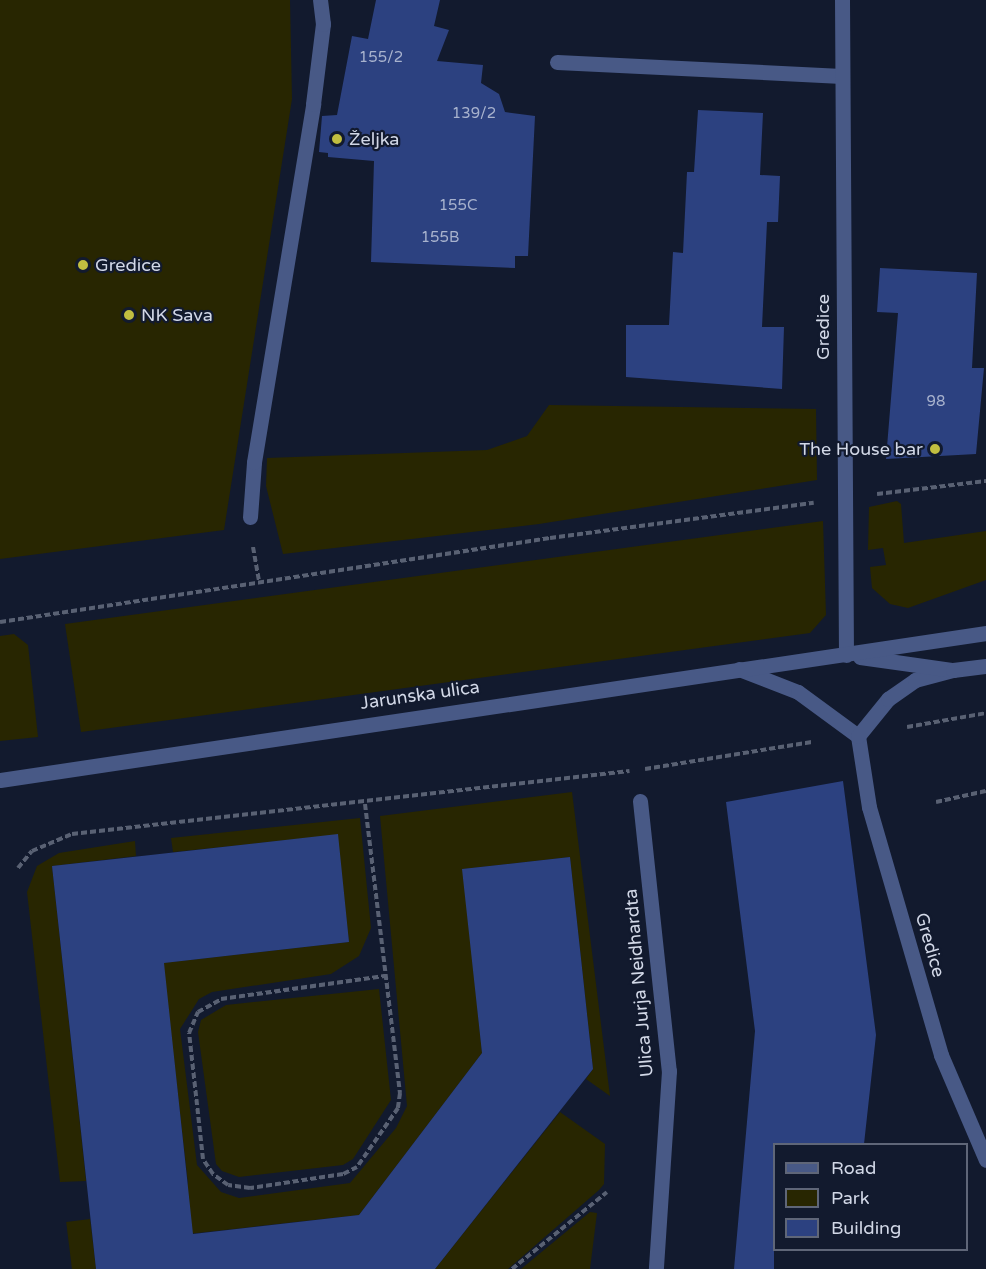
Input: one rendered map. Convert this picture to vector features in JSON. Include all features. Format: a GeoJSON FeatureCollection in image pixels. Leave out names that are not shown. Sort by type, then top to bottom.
{"type":"FeatureCollection","features":[{"type":"Feature","properties":{"kind":"street"},"geometry":{"type":"LineString","coordinates":[[250,517],[254,462],[313,104],[323,24],[320,0]]}},
{"type":"Feature","properties":{"kind":"street","name":"Gredice"},"geometry":{"type":"LineString","coordinates":[[842,0],[846,655]]}},
{"type":"Feature","properties":{"kind":"street"},"geometry":{"type":"LineString","coordinates":[[557,62],[843,75]]}},
{"type":"Feature","properties":{"kind":"street","name":"Jarunska ulica"},"geometry":{"type":"LineString","coordinates":[[0,780],[986,633]]}},
{"type":"Feature","properties":{"kind":"street","name":"Jarunska ulica"},"geometry":{"type":"LineString","coordinates":[[846,655],[953,670],[986,666]]}},
{"type":"Feature","properties":{"kind":"street"},"geometry":{"type":"LineString","coordinates":[[739,669],[798,693],[858,736],[888,699],[906,686],[953,670]]}},
{"type":"Feature","properties":{"kind":"street","name":"Gredice"},"geometry":{"type":"LineString","coordinates":[[858,736],[869,807],[941,1055],[986,1160]]}},
{"type":"Feature","properties":{"kind":"street","name":"Ulica Jurja Neidhardta"},"geometry":{"type":"LineString","coordinates":[[640,801],[669,1071],[656,1269]]}},
{"type":"Feature","properties":{"kind":"path"},"geometry":{"type":"LineString","coordinates":[[869,495],[986,481]]}},
{"type":"Feature","properties":{"kind":"path"},"geometry":{"type":"LineString","coordinates":[[0,622],[550,538],[815,503]]}},
{"type":"Feature","properties":{"kind":"path"},"geometry":{"type":"LineString","coordinates":[[906,728],[986,713]]}},
{"type":"Feature","properties":{"kind":"path"},"geometry":{"type":"LineString","coordinates":[[18,868],[32,851],[72,834],[365,804],[635,770],[823,740]]}},
{"type":"Feature","properties":{"kind":"path"},"geometry":{"type":"LineString","coordinates":[[936,802],[986,791]]}},
{"type":"Feature","properties":{"kind":"path"},"geometry":{"type":"LineString","coordinates":[[365,804],[384,976],[398,1108],[357,1167],[343,1174],[250,1188],[228,1185],[213,1174],[203,1159],[189,1033],[198,1012],[221,999],[384,976]]}},
{"type":"Feature","properties":{"kind":"path"},"geometry":{"type":"LineString","coordinates":[[512,1269],[607,1192]]}},
{"type":"Feature","properties":{"kind":"green space","name":"Gredice"},"geometry":{"type":"Polygon","coordinates":[[[0,0],[290,0],[292,99],[224,530],[0,559],[0,0]]]}},
{"type":"Feature","properties":{"kind":"green space"},"geometry":{"type":"Polygon","coordinates":[[[549,405],[816,409],[817,480],[539,524],[283,554],[266,486],[267,458],[487,450],[527,436],[549,405]]]}},
{"type":"Feature","properties":{"kind":"green space"},"geometry":{"type":"Polygon","coordinates":[[[897,501],[901,504],[904,543],[986,531],[986,580],[908,608],[890,604],[872,588],[870,567],[886,565],[883,548],[868,550],[869,507],[897,501]]]}},
{"type":"Feature","properties":{"kind":"green space"},"geometry":{"type":"Polygon","coordinates":[[[823,521],[826,615],[810,633],[81,732],[65,624],[823,521]]]}},
{"type":"Feature","properties":{"kind":"green space"},"geometry":{"type":"Polygon","coordinates":[[[14,634],[28,645],[38,737],[0,741],[0,636],[14,634]]]}},
{"type":"Feature","properties":{"kind":"green space"},"geometry":{"type":"Polygon","coordinates":[[[572,792],[610,1096],[586,1079],[593,1069],[570,857],[463,869],[482,1053],[359,1215],[160,1237],[188,1183],[163,963],[349,942],[337,835],[173,852],[171,838],[360,818],[371,928],[359,956],[331,974],[212,992],[199,999],[180,1029],[197,1165],[221,1192],[239,1198],[350,1183],[396,1128],[407,1106],[380,816],[572,792]]]}},
{"type":"Feature","properties":{"kind":"green space"},"geometry":{"type":"Polygon","coordinates":[[[135,841],[136,856],[52,866],[86,1181],[60,1182],[27,892],[37,866],[59,853],[135,841]]]}},
{"type":"Feature","properties":{"kind":"green space"},"geometry":{"type":"Polygon","coordinates":[[[379,989],[391,1100],[353,1159],[343,1165],[239,1177],[222,1171],[216,1164],[198,1032],[201,1020],[226,1005],[379,989]]]}},
{"type":"Feature","properties":{"kind":"green space"},"geometry":{"type":"Polygon","coordinates":[[[560,1112],[605,1144],[604,1184],[508,1269],[435,1269],[560,1112]]]}},
{"type":"Feature","properties":{"kind":"green space"},"geometry":{"type":"Polygon","coordinates":[[[590,1212],[597,1213],[590,1269],[521,1269],[590,1212]]]}},
{"type":"Feature","properties":{"kind":"green space"},"geometry":{"type":"Polygon","coordinates":[[[90,1219],[96,1269],[72,1269],[66,1222],[90,1219]]]}},
{"type":"Feature","properties":{"kind":"building"},"geometry":{"type":"Polygon","coordinates":[[[376,0],[440,0],[434,26],[449,30],[437,61],[483,65],[481,83],[499,94],[505,112],[535,116],[528,256],[515,256],[515,268],[371,262],[374,161],[328,157],[328,153],[319,152],[322,116],[337,115],[352,36],[368,39],[376,0]]]}},
{"type":"Feature","properties":{"kind":"building"},"geometry":{"type":"Polygon","coordinates":[[[698,110],[763,113],[760,175],[780,176],[778,222],[767,222],[762,327],[784,327],[782,389],[626,377],[626,325],[669,325],[673,252],[683,253],[687,172],[694,172],[698,110]]]}},
{"type":"Feature","properties":{"kind":"building"},"geometry":{"type":"Polygon","coordinates":[[[880,268],[977,273],[972,368],[984,368],[976,454],[886,459],[898,313],[877,312],[880,268]]]}},
{"type":"Feature","properties":{"kind":"building"},"geometry":{"type":"Polygon","coordinates":[[[843,781],[876,1035],[864,1143],[773,1143],[774,1269],[734,1269],[755,1031],[726,802],[843,781]]]}},
{"type":"Feature","properties":{"kind":"building"},"geometry":{"type":"Polygon","coordinates":[[[338,834],[349,942],[164,963],[193,1234],[359,1215],[482,1053],[462,869],[570,857],[593,1069],[435,1269],[96,1269],[52,866],[338,834]]]}},
{"type":"Feature","properties":{"kind":"place","name":"Željka"},"geometry":{"type":"Point","coordinates":[337,139]}},
{"type":"Feature","properties":{"kind":"place","name":"Gredice"},"geometry":{"type":"Point","coordinates":[83,265]}},
{"type":"Feature","properties":{"kind":"place","name":"NK Sava"},"geometry":{"type":"Point","coordinates":[129,315]}},
{"type":"Feature","properties":{"kind":"place","name":"The House bar"},"geometry":{"type":"Point","coordinates":[935,449]}}]}
